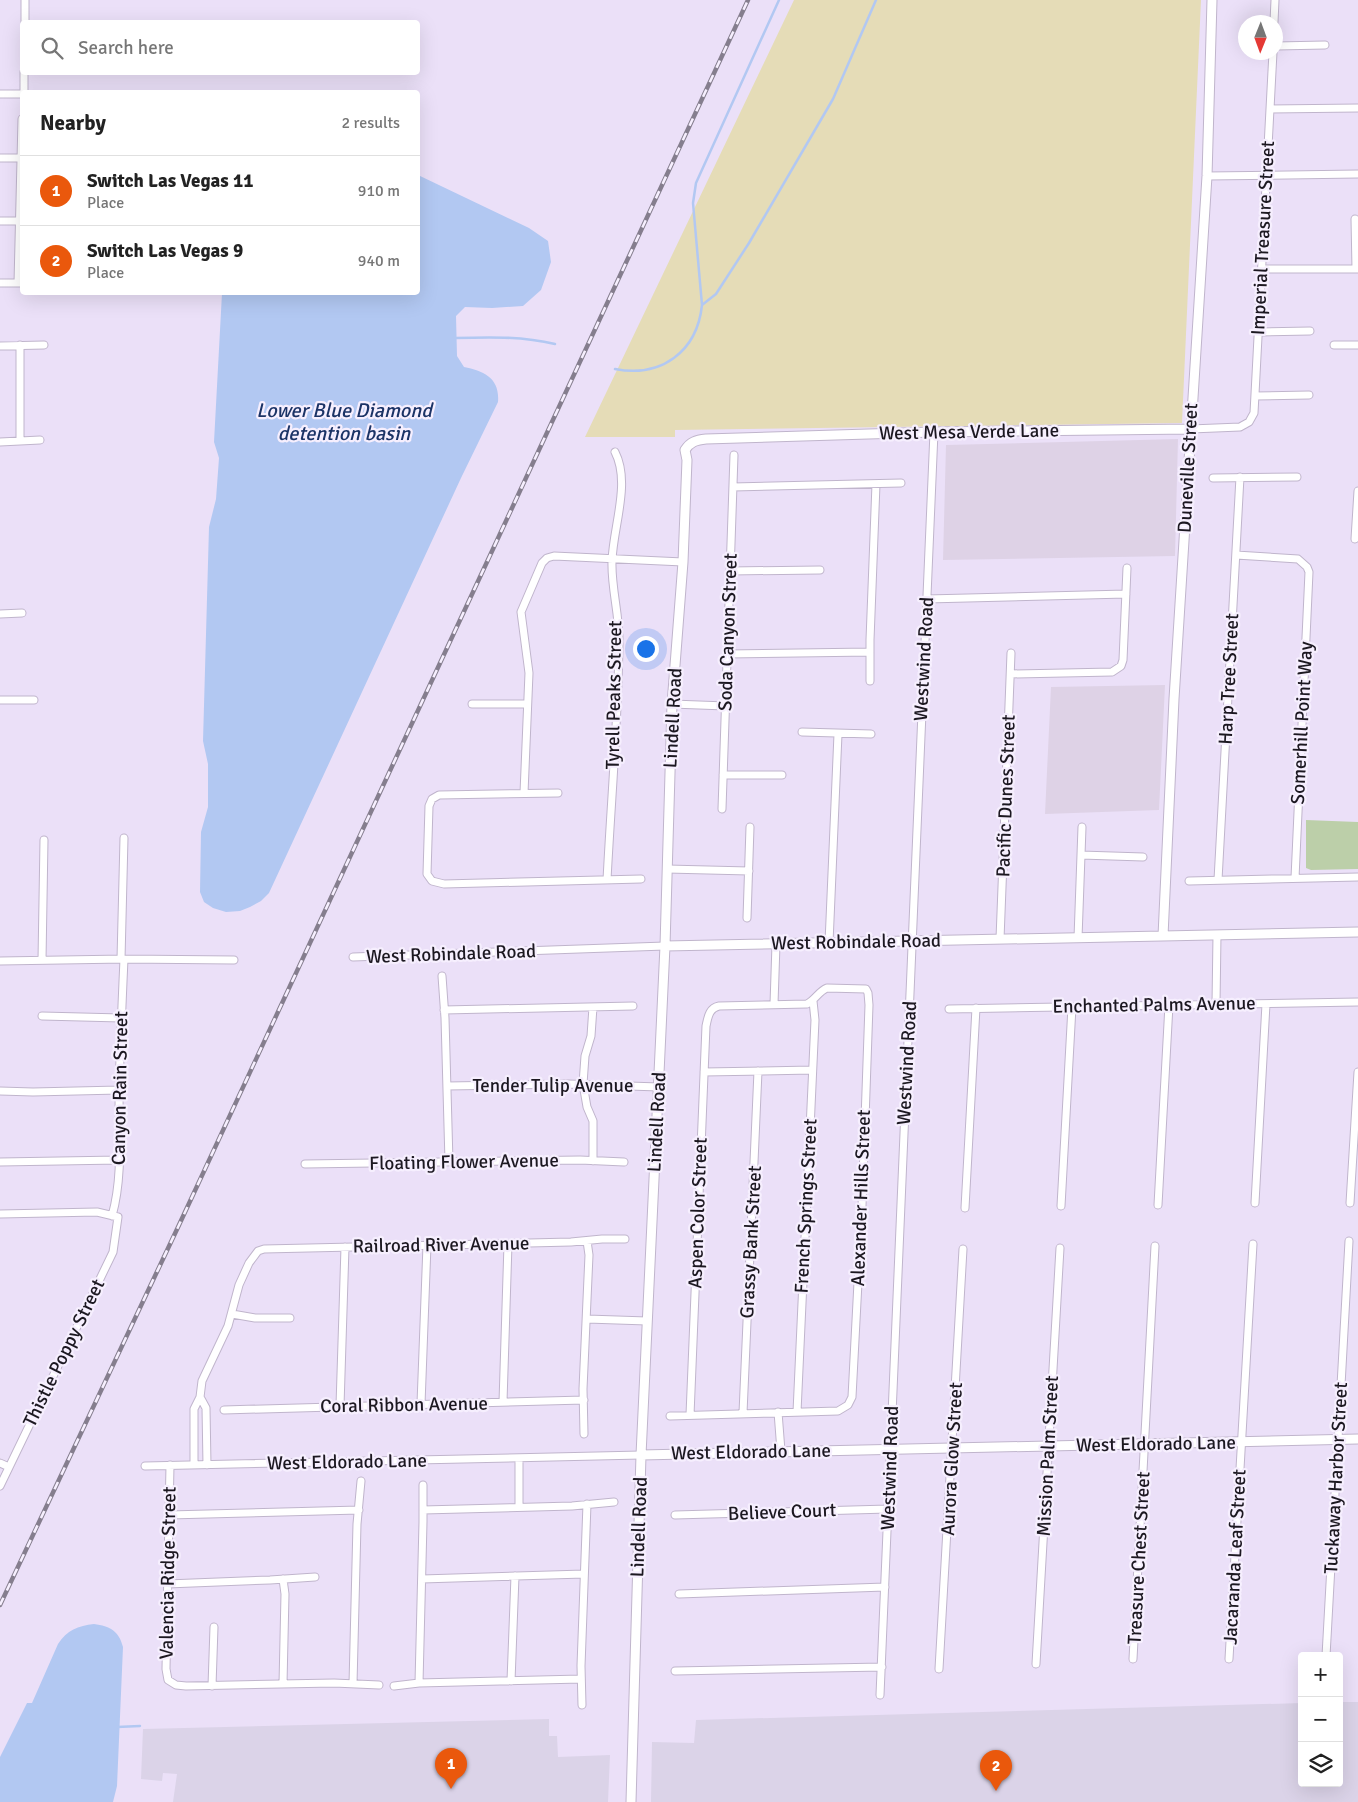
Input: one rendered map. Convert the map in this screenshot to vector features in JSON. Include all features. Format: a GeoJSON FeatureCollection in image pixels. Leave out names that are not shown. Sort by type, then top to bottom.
{"type":"FeatureCollection","features":[{"type":"Feature","properties":{"kind":"street"},"geometry":{"type":"LineString","coordinates":[[25,0],[25,20]]}},
{"type":"Feature","properties":{"kind":"street","name":"Duneville Street"},"geometry":{"type":"LineString","coordinates":[[1163,936],[1190,429],[1207,176],[1212,0]]}},
{"type":"Feature","properties":{"kind":"street"},"geometry":{"type":"LineString","coordinates":[[1274,15],[1275,0]]}},
{"type":"Feature","properties":{"kind":"street"},"geometry":{"type":"LineString","coordinates":[[1283,46],[1325,45]]}},
{"type":"Feature","properties":{"kind":"street","name":"Imperial Treasure Street"},"geometry":{"type":"LineString","coordinates":[[1249,422],[1254,413],[1273,60]]}},
{"type":"Feature","properties":{"kind":"street"},"geometry":{"type":"LineString","coordinates":[[23,90],[24,75]]}},
{"type":"Feature","properties":{"kind":"street"},"geometry":{"type":"LineString","coordinates":[[0,94],[20,93]]}},
{"type":"Feature","properties":{"kind":"street"},"geometry":{"type":"LineString","coordinates":[[1270,109],[1358,108]]}},
{"type":"Feature","properties":{"kind":"street"},"geometry":{"type":"LineString","coordinates":[[0,158],[20,158]]}},
{"type":"Feature","properties":{"kind":"street"},"geometry":{"type":"LineString","coordinates":[[1207,176],[1358,174]]}},
{"type":"Feature","properties":{"kind":"street"},"geometry":{"type":"LineString","coordinates":[[0,283],[20,283],[18,221],[20,179]]}},
{"type":"Feature","properties":{"kind":"street"},"geometry":{"type":"LineString","coordinates":[[1262,269],[1357,269],[1355,219]]}},
{"type":"Feature","properties":{"kind":"street"},"geometry":{"type":"LineString","coordinates":[[0,221],[18,221]]}},
{"type":"Feature","properties":{"kind":"street"},"geometry":{"type":"LineString","coordinates":[[1258,332],[1310,332]]}},
{"type":"Feature","properties":{"kind":"street"},"geometry":{"type":"LineString","coordinates":[[20,345],[20,440]]}},
{"type":"Feature","properties":{"kind":"street"},"geometry":{"type":"LineString","coordinates":[[0,346],[44,345]]}},
{"type":"Feature","properties":{"kind":"street"},"geometry":{"type":"LineString","coordinates":[[1334,346],[1358,345]]}},
{"type":"Feature","properties":{"kind":"street"},"geometry":{"type":"LineString","coordinates":[[1255,396],[1308,395]]}},
{"type":"Feature","properties":{"kind":"street","name":"West Mesa Verde Lane"},"geometry":{"type":"LineString","coordinates":[[688,444],[706,439],[934,432],[1190,429],[1240,427],[1249,422]]}},
{"type":"Feature","properties":{"kind":"street","name":"Westwind Road"},"geometry":{"type":"LineString","coordinates":[[880,1695],[934,432]]}},
{"type":"Feature","properties":{"kind":"street"},"geometry":{"type":"LineString","coordinates":[[0,442],[40,440]]}},
{"type":"Feature","properties":{"kind":"street","name":"Lindell Road"},"geometry":{"type":"LineString","coordinates":[[631,1802],[641,1455],[665,946],[672,704],[683,562],[687,460],[684,450],[688,444]]}},
{"type":"Feature","properties":{"kind":"street","name":"Tyrell Peaks Street"},"geometry":{"type":"LineString","coordinates":[[607,880],[620,642],[612,585],[612,540],[622,468],[615,452]]}},
{"type":"Feature","properties":{"kind":"street","name":"Soda Canyon Street"},"geometry":{"type":"LineString","coordinates":[[722,809],[734,455]]}},
{"type":"Feature","properties":{"kind":"street"},"geometry":{"type":"LineString","coordinates":[[1213,478],[1297,476]]}},
{"type":"Feature","properties":{"kind":"street","name":"Harp Tree Street"},"geometry":{"type":"LineString","coordinates":[[1218,880],[1240,477]]}},
{"type":"Feature","properties":{"kind":"street"},"geometry":{"type":"LineString","coordinates":[[733,487],[901,483]]}},
{"type":"Feature","properties":{"kind":"street"},"geometry":{"type":"LineString","coordinates":[[870,681],[876,484]]}},
{"type":"Feature","properties":{"kind":"street"},"geometry":{"type":"LineString","coordinates":[[1355,539],[1358,491]]}},
{"type":"Feature","properties":{"kind":"street","name":"Somerhill Point Way"},"geometry":{"type":"LineString","coordinates":[[1236,555],[1292,557],[1298,559],[1307,567],[1308,572],[1309,592],[1295,878]]}},
{"type":"Feature","properties":{"kind":"street"},"geometry":{"type":"LineString","coordinates":[[524,794],[528,660],[521,620],[522,612],[542,563],[547,558],[554,556],[683,562]]}},
{"type":"Feature","properties":{"kind":"street"},"geometry":{"type":"LineString","coordinates":[[1011,674],[1112,672],[1121,666],[1123,660],[1128,568]]}},
{"type":"Feature","properties":{"kind":"street"},"geometry":{"type":"LineString","coordinates":[[730,572],[820,570]]}},
{"type":"Feature","properties":{"kind":"street"},"geometry":{"type":"LineString","coordinates":[[927,598],[1126,594]]}},
{"type":"Feature","properties":{"kind":"street"},"geometry":{"type":"LineString","coordinates":[[0,614],[22,613]]}},
{"type":"Feature","properties":{"kind":"street"},"geometry":{"type":"LineString","coordinates":[[727,654],[870,652]]}},
{"type":"Feature","properties":{"kind":"street","name":"Pacific Dunes Street"},"geometry":{"type":"LineString","coordinates":[[1000,940],[1012,653]]}},
{"type":"Feature","properties":{"kind":"street"},"geometry":{"type":"LineString","coordinates":[[0,700],[34,700]]}},
{"type":"Feature","properties":{"kind":"street"},"geometry":{"type":"LineString","coordinates":[[472,704],[528,704]]}},
{"type":"Feature","properties":{"kind":"street"},"geometry":{"type":"LineString","coordinates":[[672,704],[726,706]]}},
{"type":"Feature","properties":{"kind":"street"},"geometry":{"type":"LineString","coordinates":[[802,732],[871,734]]}},
{"type":"Feature","properties":{"kind":"street"},"geometry":{"type":"LineString","coordinates":[[829,943],[838,734]]}},
{"type":"Feature","properties":{"kind":"street"},"geometry":{"type":"LineString","coordinates":[[723,775],[782,775]]}},
{"type":"Feature","properties":{"kind":"street"},"geometry":{"type":"LineString","coordinates":[[558,793],[439,794],[432,799],[429,806],[427,874],[432,881],[444,884],[641,880]]}},
{"type":"Feature","properties":{"kind":"street"},"geometry":{"type":"LineString","coordinates":[[747,918],[750,827]]}},
{"type":"Feature","properties":{"kind":"street"},"geometry":{"type":"LineString","coordinates":[[1078,938],[1082,827]]}},
{"type":"Feature","properties":{"kind":"street","name":"Canyon Rain Street"},"geometry":{"type":"LineString","coordinates":[[115,1217],[119,1160],[124,838]]}},
{"type":"Feature","properties":{"kind":"street"},"geometry":{"type":"LineString","coordinates":[[42,960],[44,840]]}},
{"type":"Feature","properties":{"kind":"street"},"geometry":{"type":"LineString","coordinates":[[1081,855],[1142,857]]}},
{"type":"Feature","properties":{"kind":"street"},"geometry":{"type":"LineString","coordinates":[[667,869],[749,871]]}},
{"type":"Feature","properties":{"kind":"street"},"geometry":{"type":"LineString","coordinates":[[1189,881],[1358,877]]}},
{"type":"Feature","properties":{"kind":"street","name":"West Robindale Road"},"geometry":{"type":"LineString","coordinates":[[353,957],[665,946],[1358,932]]}},
{"type":"Feature","properties":{"kind":"street"},"geometry":{"type":"LineString","coordinates":[[1216,1004],[1217,935]]}},
{"type":"Feature","properties":{"kind":"street"},"geometry":{"type":"LineString","coordinates":[[776,944],[774,1004],[807,1004],[813,1001]]}},
{"type":"Feature","properties":{"kind":"street"},"geometry":{"type":"LineString","coordinates":[[0,961],[234,960]]}},
{"type":"Feature","properties":{"kind":"street"},"geometry":{"type":"LineString","coordinates":[[442,976],[449,1162]]}},
{"type":"Feature","properties":{"kind":"street","name":"Alexander Hills Street"},"geometry":{"type":"LineString","coordinates":[[797,1412],[843,1410],[852,1397],[862,1206],[868,993],[866,989],[827,988],[822,990],[813,1001]]}},
{"type":"Feature","properties":{"kind":"street","name":"French Springs Street"},"geometry":{"type":"LineString","coordinates":[[797,1412],[814,1020],[813,1001]]}},
{"type":"Feature","properties":{"kind":"street","name":"Enchanted Palms Avenue"},"geometry":{"type":"LineString","coordinates":[[949,1009],[1358,1002]]}},
{"type":"Feature","properties":{"kind":"street","name":"Aspen Color Street"},"geometry":{"type":"LineString","coordinates":[[690,1415],[706,1026],[710,1011],[714,1007],[774,1004]]}},
{"type":"Feature","properties":{"kind":"street"},"geometry":{"type":"LineString","coordinates":[[1255,1203],[1266,1004]]}},
{"type":"Feature","properties":{"kind":"street"},"geometry":{"type":"LineString","coordinates":[[1158,1205],[1169,1005]]}},
{"type":"Feature","properties":{"kind":"street"},"geometry":{"type":"LineString","coordinates":[[592,1006],[591,1036],[586,1056],[583,1084],[587,1107],[593,1122],[593,1161]]}},
{"type":"Feature","properties":{"kind":"street"},"geometry":{"type":"LineString","coordinates":[[444,1010],[632,1006]]}},
{"type":"Feature","properties":{"kind":"street"},"geometry":{"type":"LineString","coordinates":[[1061,1206],[1072,1007]]}},
{"type":"Feature","properties":{"kind":"street"},"geometry":{"type":"LineString","coordinates":[[965,1208],[976,1008]]}},
{"type":"Feature","properties":{"kind":"street"},"geometry":{"type":"LineString","coordinates":[[42,1016],[121,1018]]}},
{"type":"Feature","properties":{"kind":"street"},"geometry":{"type":"LineString","coordinates":[[704,1072],[812,1070]]}},
{"type":"Feature","properties":{"kind":"street","name":"Grassy Bank Street"},"geometry":{"type":"LineString","coordinates":[[743,1413],[758,1071]]}},
{"type":"Feature","properties":{"kind":"street"},"geometry":{"type":"LineString","coordinates":[[1350,1203],[1358,1072]]}},
{"type":"Feature","properties":{"kind":"street","name":"Tender Tulip Avenue"},"geometry":{"type":"LineString","coordinates":[[447,1086],[583,1084],[659,1087]]}},
{"type":"Feature","properties":{"kind":"street"},"geometry":{"type":"LineString","coordinates":[[0,1091],[119,1090]]}},
{"type":"Feature","properties":{"kind":"street"},"geometry":{"type":"LineString","coordinates":[[0,1162],[119,1160]]}},
{"type":"Feature","properties":{"kind":"street","name":"Floating Flower Avenue"},"geometry":{"type":"LineString","coordinates":[[305,1164],[624,1162]]}},
{"type":"Feature","properties":{"kind":"street"},"geometry":{"type":"LineString","coordinates":[[0,1214],[97,1212],[115,1217]]}},
{"type":"Feature","properties":{"kind":"street","name":"Thistle Poppy Street"},"geometry":{"type":"LineString","coordinates":[[0,1486],[113,1252],[115,1217]]}},
{"type":"Feature","properties":{"kind":"street","name":"Railroad River Avenue"},"geometry":{"type":"LineString","coordinates":[[232,1314],[240,1285],[249,1263],[258,1251],[264,1249],[508,1244],[626,1239]]}},
{"type":"Feature","properties":{"kind":"street"},"geometry":{"type":"LineString","coordinates":[[584,1434],[589,1255],[587,1241]]}},
{"type":"Feature","properties":{"kind":"street","name":"Tuckaway Harbor Street"},"geometry":{"type":"LineString","coordinates":[[1326,1652],[1349,1241]]}},
{"type":"Feature","properties":{"kind":"street"},"geometry":{"type":"LineString","coordinates":[[502,1402],[508,1244]]}},
{"type":"Feature","properties":{"kind":"street","name":"Jacaranda Leaf Street"},"geometry":{"type":"LineString","coordinates":[[1229,1659],[1253,1244]]}},
{"type":"Feature","properties":{"kind":"street"},"geometry":{"type":"LineString","coordinates":[[421,1404],[427,1245]]}},
{"type":"Feature","properties":{"kind":"street","name":"Treasure Chest Street"},"geometry":{"type":"LineString","coordinates":[[1134,1659],[1155,1246]]}},
{"type":"Feature","properties":{"kind":"street"},"geometry":{"type":"LineString","coordinates":[[340,1406],[345,1247]]}},
{"type":"Feature","properties":{"kind":"street","name":"Mission Palm Street"},"geometry":{"type":"LineString","coordinates":[[1036,1664],[1060,1248]]}},
{"type":"Feature","properties":{"kind":"street","name":"Aurora Glow Street"},"geometry":{"type":"LineString","coordinates":[[939,1669],[963,1249]]}},
{"type":"Feature","properties":{"kind":"street"},"geometry":{"type":"LineString","coordinates":[[194,1465],[194,1409],[200,1397],[202,1381],[232,1314],[255,1318],[290,1318]]}},
{"type":"Feature","properties":{"kind":"street"},"geometry":{"type":"LineString","coordinates":[[586,1320],[647,1321]]}},
{"type":"Feature","properties":{"kind":"street"},"geometry":{"type":"LineString","coordinates":[[200,1397],[206,1408],[207,1465]]}},
{"type":"Feature","properties":{"kind":"street","name":"Coral Ribbon Avenue"},"geometry":{"type":"LineString","coordinates":[[224,1410],[584,1400]]}},
{"type":"Feature","properties":{"kind":"street"},"geometry":{"type":"LineString","coordinates":[[778,1412],[781,1451]]}},
{"type":"Feature","properties":{"kind":"street"},"geometry":{"type":"LineString","coordinates":[[670,1416],[797,1412]]}},
{"type":"Feature","properties":{"kind":"street","name":"West Eldorado Lane"},"geometry":{"type":"LineString","coordinates":[[145,1466],[1358,1439]]}},
{"type":"Feature","properties":{"kind":"street"},"geometry":{"type":"LineString","coordinates":[[519,1458],[519,1507]]}},
{"type":"Feature","properties":{"kind":"street"},"geometry":{"type":"LineString","coordinates":[[0,1463],[9,1467]]}},
{"type":"Feature","properties":{"kind":"street","name":"Valencia Ridge Street"},"geometry":{"type":"LineString","coordinates":[[170,1465],[166,1669],[168,1680],[176,1686],[212,1686]]}},
{"type":"Feature","properties":{"kind":"street"},"geometry":{"type":"LineString","coordinates":[[353,1684],[361,1481]]}},
{"type":"Feature","properties":{"kind":"street"},"geometry":{"type":"LineString","coordinates":[[419,1683],[423,1485]]}},
{"type":"Feature","properties":{"kind":"street"},"geometry":{"type":"LineString","coordinates":[[423,1510],[614,1502]]}},
{"type":"Feature","properties":{"kind":"street"},"geometry":{"type":"LineString","coordinates":[[582,1705],[581,1679],[587,1504]]}},
{"type":"Feature","properties":{"kind":"street","name":"Believe Court"},"geometry":{"type":"LineString","coordinates":[[675,1515],[888,1509]]}},
{"type":"Feature","properties":{"kind":"street"},"geometry":{"type":"LineString","coordinates":[[169,1515],[359,1510]]}},
{"type":"Feature","properties":{"kind":"street"},"geometry":{"type":"LineString","coordinates":[[422,1579],[584,1574]]}},
{"type":"Feature","properties":{"kind":"street"},"geometry":{"type":"LineString","coordinates":[[511,1681],[515,1576]]}},
{"type":"Feature","properties":{"kind":"street"},"geometry":{"type":"LineString","coordinates":[[168,1584],[315,1577]]}},
{"type":"Feature","properties":{"kind":"street"},"geometry":{"type":"LineString","coordinates":[[283,1579],[285,1594],[283,1684]]}},
{"type":"Feature","properties":{"kind":"street"},"geometry":{"type":"LineString","coordinates":[[679,1594],[885,1587]]}},
{"type":"Feature","properties":{"kind":"street"},"geometry":{"type":"LineString","coordinates":[[214,1627],[212,1686],[334,1683],[379,1685]]}},
{"type":"Feature","properties":{"kind":"street"},"geometry":{"type":"LineString","coordinates":[[675,1671],[882,1666]]}},
{"type":"Feature","properties":{"kind":"street"},"geometry":{"type":"LineString","coordinates":[[394,1686],[419,1683],[581,1679]]}},
{"type":"Feature","properties":{"kind":"shaded area"},"geometry":{"type":"Polygon","coordinates":[[[1178,439],[1175,556],[943,560],[946,445],[1178,439]]]}},
{"type":"Feature","properties":{"kind":"shaded area"},"geometry":{"type":"Polygon","coordinates":[[[1165,685],[1159,810],[1045,814],[1051,687],[1165,685]]]}},
{"type":"Feature","properties":{"kind":"shaded area"},"geometry":{"type":"Polygon","coordinates":[[[1343,1702],[1358,1702],[1358,1802],[651,1802],[652,1742],[694,1743],[696,1720],[1298,1703],[1298,1787],[1343,1787],[1343,1702]]]}},
{"type":"Feature","properties":{"kind":"shaded area"},"geometry":{"type":"Polygon","coordinates":[[[549,1719],[549,1736],[557,1736],[558,1757],[610,1755],[608,1802],[173,1802],[177,1774],[163,1773],[162,1781],[141,1779],[143,1729],[549,1719]]]}},
{"type":"Feature","properties":{"kind":"green space"},"geometry":{"type":"Polygon","coordinates":[[[1306,820],[1358,822],[1358,869],[1311,870],[1306,868],[1306,820]]]}},
{"type":"Feature","properties":{"kind":"sand"},"geometry":{"type":"Polygon","coordinates":[[[794,0],[1201,0],[1182,423],[675,430],[675,437],[585,437],[794,0]]]}},
{"type":"Feature","properties":{"kind":"water","name":"Lower Blue Diamond detention basin"},"geometry":{"type":"Polygon","coordinates":[[[420,176],[529,228],[548,241],[551,262],[541,290],[523,306],[465,307],[456,316],[457,356],[464,367],[478,371],[493,381],[498,394],[498,402],[269,893],[261,901],[250,907],[240,911],[226,912],[213,908],[204,902],[200,892],[201,832],[208,807],[208,764],[203,741],[209,527],[216,499],[219,458],[214,442],[222,295],[420,295],[420,176]]]}},
{"type":"Feature","properties":{"kind":"water"},"geometry":{"type":"Polygon","coordinates":[[[94,1624],[113,1630],[119,1637],[123,1647],[117,1786],[113,1802],[0,1802],[0,1757],[27,1703],[32,1703],[58,1644],[65,1635],[73,1630],[94,1624]]]}},
{"type":"Feature","properties":{"kind":"waterway"},"geometry":{"type":"LineString","coordinates":[[615,369],[632,371],[661,365],[674,358],[693,336],[699,322],[702,305],[693,203],[696,183],[779,0]]}},
{"type":"Feature","properties":{"kind":"waterway"},"geometry":{"type":"LineString","coordinates":[[702,305],[716,294],[749,243],[833,99],[876,0]]}},
{"type":"Feature","properties":{"kind":"waterway"},"geometry":{"type":"LineString","coordinates":[[454,338],[517,338],[555,344]]}},
{"type":"Feature","properties":{"kind":"waterway"},"geometry":{"type":"LineString","coordinates":[[117,1727],[140,1726]]}},
{"type":"Feature","properties":{"kind":"railway"},"geometry":{"type":"LineString","coordinates":[[0,1605],[179,1225],[748,0]]}},
{"type":"Feature","properties":{"kind":"place","name":"Switch Las Vegas 11"},"geometry":{"type":"Point","coordinates":[451,1789]}},
{"type":"Feature","properties":{"kind":"place","name":"Switch Las Vegas 9"},"geometry":{"type":"Point","coordinates":[996,1791]}}]}
